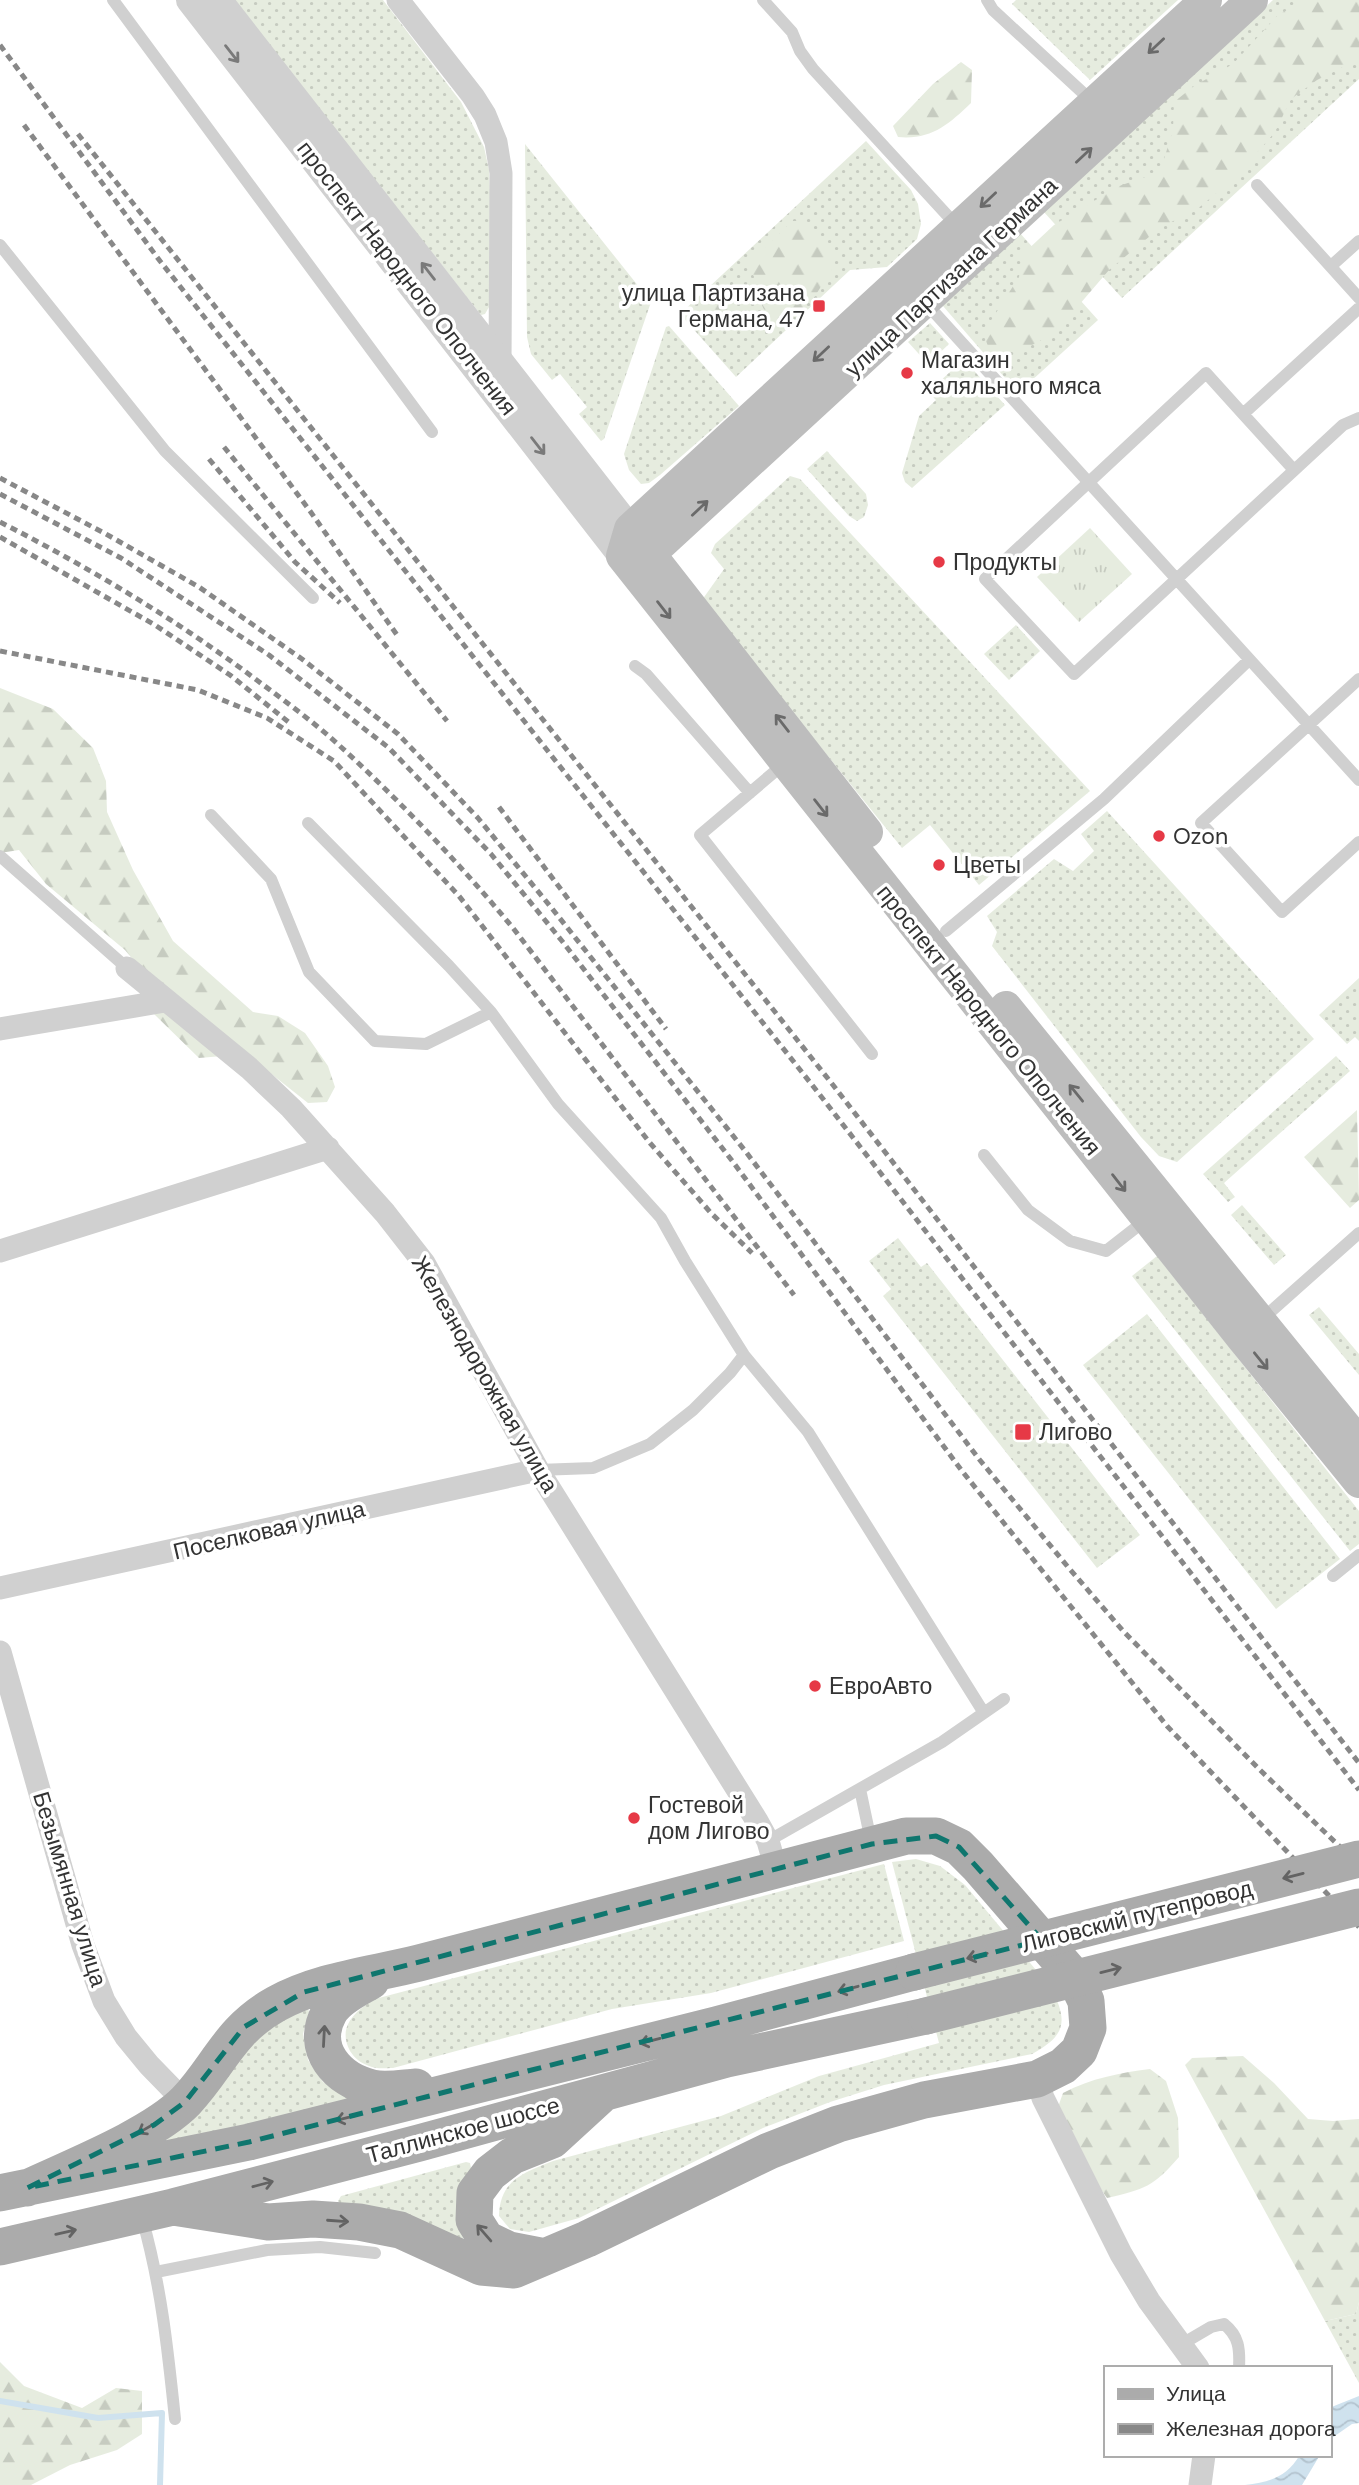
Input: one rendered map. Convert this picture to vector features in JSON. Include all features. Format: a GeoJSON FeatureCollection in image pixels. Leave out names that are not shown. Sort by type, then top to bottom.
{"type":"FeatureCollection","features":[{"type":"Feature","properties":{"kind":"main road","name":"улица Партизана Германа"},"geometry":{"type":"LineString","coordinates":[[1105,115],[1206,0]]}},
{"type":"Feature","properties":{"kind":"main road","name":"улица Партизана Германа"},"geometry":{"type":"LineString","coordinates":[[634,547],[1105,115],[1252,0]]}},
{"type":"Feature","properties":{"kind":"main road","name":"проспект Народного Ополчения"},"geometry":{"type":"LineString","coordinates":[[634,547],[785,763],[1359,1482]]}},
{"type":"Feature","properties":{"kind":"main road","name":"проспект Народного Ополчения"},"geometry":{"type":"LineString","coordinates":[[634,547],[1359,1443]]}},
{"type":"Feature","properties":{"kind":"main road"},"geometry":{"type":"LineString","coordinates":[[14,2191],[123,2142],[154,2125],[185,2102],[244,2027],[275,2004],[339,1981],[388,1971],[772,1855],[872,1844],[906,1836],[936,1836],[960,1847],[1075,1978],[1086,2001],[1088,2028],[1079,2051],[1063,2066],[1037,2079],[924,2100],[838,2124],[769,2151],[514,2270],[481,2267],[400,2230],[359,2222],[313,2219],[268,2222],[157,2210]]}},
{"type":"Feature","properties":{"kind":"main road","name":"Лиговский путепровод"},"geometry":{"type":"LineString","coordinates":[[914,1972],[1359,1860]]}},
{"type":"Feature","properties":{"kind":"main road","name":"Лиговский путепровод"},"geometry":{"type":"LineString","coordinates":[[926,2016],[1359,1907]]}},
{"type":"Feature","properties":{"kind":"main road"},"geometry":{"type":"LineString","coordinates":[[388,1971],[344,1997],[329,2012],[322,2033],[324,2052],[336,2071],[351,2082],[376,2089],[483,2083]]}},
{"type":"Feature","properties":{"kind":"main road","name":"Таллинское шоссе"},"geometry":{"type":"LineString","coordinates":[[14,2191],[249,2142],[914,1972]]}},
{"type":"Feature","properties":{"kind":"main road","name":"Таллинское шоссе"},"geometry":{"type":"LineString","coordinates":[[0,2247],[419,2143],[727,2059],[926,2016]]}},
{"type":"Feature","properties":{"kind":"main road"},"geometry":{"type":"LineString","coordinates":[[545,2257],[509,2250],[486,2239],[474,2220],[475,2193],[490,2173],[512,2156],[551,2140],[606,2091]]}},
{"type":"Feature","properties":{"kind":"street","name":"проспект Народного Ополчения"},"geometry":{"type":"LineString","coordinates":[[190,0],[634,547]]}},
{"type":"Feature","properties":{"kind":"street","name":"проспект Народного Ополчения"},"geometry":{"type":"LineString","coordinates":[[218,0],[500,364],[634,547]]}},
{"type":"Feature","properties":{"kind":"street"},"geometry":{"type":"LineString","coordinates":[[398,0],[473,96],[485,115],[496,142],[501,173],[500,364]]}},
{"type":"Feature","properties":{"kind":"street","name":"Железнодорожная улица"},"geometry":{"type":"LineString","coordinates":[[127,968],[249,1068],[291,1108],[386,1213],[424,1263],[538,1470],[772,1855]]}},
{"type":"Feature","properties":{"kind":"street"},"geometry":{"type":"LineString","coordinates":[[0,1029],[165,1000]]}},
{"type":"Feature","properties":{"kind":"street"},"geometry":{"type":"LineString","coordinates":[[0,1251],[328,1148]]}},
{"type":"Feature","properties":{"kind":"street","name":"Поселковая улица"},"geometry":{"type":"LineString","coordinates":[[0,1588],[538,1470]]}},
{"type":"Feature","properties":{"kind":"street","name":"Безымянная улица"},"geometry":{"type":"LineString","coordinates":[[0,1652],[83,1944],[104,2001],[125,2037],[185,2102]]}},
{"type":"Feature","properties":{"kind":"street"},"geometry":{"type":"LineString","coordinates":[[1037,2079],[1043,2098],[1121,2253],[1149,2301],[1197,2366]]}},
{"type":"Feature","properties":{"kind":"street"},"geometry":{"type":"LineString","coordinates":[[1200,2485],[1203,2458]]}},
{"type":"Feature","properties":{"kind":"lane"},"geometry":{"type":"LineString","coordinates":[[113,0],[432,432]]}},
{"type":"Feature","properties":{"kind":"lane"},"geometry":{"type":"LineString","coordinates":[[763,0],[792,32],[800,51],[813,69],[969,239]]}},
{"type":"Feature","properties":{"kind":"lane"},"geometry":{"type":"LineString","coordinates":[[980,0],[990,5],[1105,115]]}},
{"type":"Feature","properties":{"kind":"lane"},"geometry":{"type":"LineString","coordinates":[[1257,185],[1359,298]]}},
{"type":"Feature","properties":{"kind":"lane"},"geometry":{"type":"LineString","coordinates":[[1331,266],[1359,241]]}},
{"type":"Feature","properties":{"kind":"lane"},"geometry":{"type":"LineString","coordinates":[[0,245],[165,451],[313,598]]}},
{"type":"Feature","properties":{"kind":"lane"},"geometry":{"type":"LineString","coordinates":[[914,290],[1359,780]]}},
{"type":"Feature","properties":{"kind":"lane"},"geometry":{"type":"LineString","coordinates":[[1243,414],[1359,308]]}},
{"type":"Feature","properties":{"kind":"lane"},"geometry":{"type":"LineString","coordinates":[[1294,470],[1206,373],[985,579],[1074,674],[1343,425],[1359,418]]}},
{"type":"Feature","properties":{"kind":"lane"},"geometry":{"type":"LineString","coordinates":[[946,931],[1104,799],[1249,660]]}},
{"type":"Feature","properties":{"kind":"lane"},"geometry":{"type":"LineString","coordinates":[[635,666],[646,674],[750,793]]}},
{"type":"Feature","properties":{"kind":"lane"},"geometry":{"type":"LineString","coordinates":[[1359,679],[1200,822],[1282,912],[1359,842]]}},
{"type":"Feature","properties":{"kind":"lane"},"geometry":{"type":"LineString","coordinates":[[785,763],[700,835],[872,1054]]}},
{"type":"Feature","properties":{"kind":"lane"},"geometry":{"type":"LineString","coordinates":[[211,815],[271,878],[309,972],[375,1041],[426,1044],[491,1012]]}},
{"type":"Feature","properties":{"kind":"lane"},"geometry":{"type":"LineString","coordinates":[[308,823],[491,1012],[558,1104],[661,1218],[744,1355],[808,1432],[984,1713]]}},
{"type":"Feature","properties":{"kind":"lane"},"geometry":{"type":"LineString","coordinates":[[0,856],[127,968]]}},
{"type":"Feature","properties":{"kind":"lane"},"geometry":{"type":"LineString","coordinates":[[984,1155],[1028,1210],[1070,1241],[1106,1251],[1147,1219]]}},
{"type":"Feature","properties":{"kind":"lane"},"geometry":{"type":"LineString","coordinates":[[1261,1321],[1359,1233]]}},
{"type":"Feature","properties":{"kind":"lane"},"geometry":{"type":"LineString","coordinates":[[538,1470],[593,1468],[650,1444],[692,1410],[730,1373],[744,1355]]}},
{"type":"Feature","properties":{"kind":"lane"},"geometry":{"type":"LineString","coordinates":[[1333,1576],[1357,1562]]}},
{"type":"Feature","properties":{"kind":"lane"},"geometry":{"type":"LineString","coordinates":[[772,1855],[860,1790],[942,1742],[1004,1699]]}},
{"type":"Feature","properties":{"kind":"lane"},"geometry":{"type":"LineString","coordinates":[[860,1790],[872,1844]]}},
{"type":"Feature","properties":{"kind":"lane"},"geometry":{"type":"LineString","coordinates":[[157,2210],[156,2272],[176,2418]]}},
{"type":"Feature","properties":{"kind":"lane"},"geometry":{"type":"LineString","coordinates":[[156,2272],[268,2250],[320,2247],[376,2253]]}},
{"type":"Feature","properties":{"kind":"lane"},"geometry":{"type":"LineString","coordinates":[[1182,2344],[1211,2327],[1224,2324],[1235,2333],[1240,2352],[1239,2366]]}},
{"type":"Feature","properties":{"kind":"highlighted area"},"geometry":{"type":"Polygon","coordinates":[[[936,1836],[959,1847],[1042,1940],[249,2142],[27,2188],[154,2125],[185,2102],[244,2027],[304,1992],[872,1844],[936,1836]]]}},
{"type":"Feature","properties":{"kind":"green space"},"geometry":{"type":"Polygon","coordinates":[[[233,0],[383,0],[461,102],[484,147],[490,193],[489,307],[485,314],[481,315],[233,0]]]}},
{"type":"Feature","properties":{"kind":"green space"},"geometry":{"type":"Polygon","coordinates":[[[1016,0],[1178,0],[1090,80],[1012,4],[1016,0]]]}},
{"type":"Feature","properties":{"kind":"green space"},"geometry":{"type":"Polygon","coordinates":[[[1273,0],[1359,0],[1359,79],[1122,298],[1043,211],[1273,0]]]}},
{"type":"Feature","properties":{"kind":"green space"},"geometry":{"type":"Polygon","coordinates":[[[1306,0],[1359,0],[1359,56],[1351,63],[1317,80],[1291,99],[1275,132],[1235,178],[1196,210],[1161,227],[1109,270],[1055,333],[1030,346],[991,354],[983,333],[1019,277],[1023,254],[1054,225],[1119,186],[1160,172],[1173,130],[1174,102],[1194,86],[1233,64],[1278,15],[1306,0]]]}},
{"type":"Feature","properties":{"kind":"green space"},"geometry":{"type":"Polygon","coordinates":[[[961,62],[972,70],[971,103],[955,118],[930,133],[898,137],[893,126],[933,84],[961,62]]]}},
{"type":"Feature","properties":{"kind":"green space"},"geometry":{"type":"Polygon","coordinates":[[[866,141],[911,190],[918,204],[921,224],[917,239],[887,267],[850,270],[736,377],[680,314],[866,141]]]}},
{"type":"Feature","properties":{"kind":"green space"},"geometry":{"type":"Polygon","coordinates":[[[525,144],[651,302],[604,439],[601,441],[579,414],[587,407],[560,374],[552,380],[531,354],[527,337],[525,144]]]}},
{"type":"Feature","properties":{"kind":"green space"},"geometry":{"type":"Polygon","coordinates":[[[792,221],[804,221],[832,247],[834,266],[815,296],[796,315],[775,319],[762,306],[750,262],[792,221]]]}},
{"type":"Feature","properties":{"kind":"green space"},"geometry":{"type":"Polygon","coordinates":[[[1019,232],[1098,320],[1018,393],[943,306],[945,300],[1019,232]]]}},
{"type":"Feature","properties":{"kind":"green space"},"geometry":{"type":"Polygon","coordinates":[[[723,289],[730,292],[737,305],[732,324],[718,332],[696,324],[695,311],[723,289]]]}},
{"type":"Feature","properties":{"kind":"green space"},"geometry":{"type":"Polygon","coordinates":[[[930,323],[949,344],[928,364],[908,342],[930,323]]]}},
{"type":"Feature","properties":{"kind":"green space"},"geometry":{"type":"Polygon","coordinates":[[[669,326],[739,406],[660,475],[649,483],[641,484],[629,470],[624,454],[666,327],[669,326]]]}},
{"type":"Feature","properties":{"kind":"green space"},"geometry":{"type":"Polygon","coordinates":[[[961,362],[967,363],[1005,405],[912,488],[905,482],[902,473],[919,416],[936,400],[928,392],[961,362]]]}},
{"type":"Feature","properties":{"kind":"green space"},"geometry":{"type":"Polygon","coordinates":[[[827,451],[866,494],[868,505],[864,517],[857,521],[849,516],[807,469],[827,451]]]}},
{"type":"Feature","properties":{"kind":"green space"},"geometry":{"type":"Polygon","coordinates":[[[790,476],[800,479],[1090,791],[979,885],[930,825],[902,848],[702,600],[724,569],[711,553],[715,544],[790,476]]]}},
{"type":"Feature","properties":{"kind":"green space"},"geometry":{"type":"Polygon","coordinates":[[[1090,528],[1132,574],[1079,622],[1037,577],[1090,528]]]}},
{"type":"Feature","properties":{"kind":"green space"},"geometry":{"type":"Polygon","coordinates":[[[1016,625],[1040,651],[1009,680],[984,654],[1016,625]]]}},
{"type":"Feature","properties":{"kind":"green space"},"geometry":{"type":"Polygon","coordinates":[[[0,688],[53,709],[93,748],[106,781],[107,812],[133,870],[173,941],[253,1012],[278,1016],[305,1033],[328,1066],[335,1087],[327,1102],[308,1103],[246,1054],[199,1058],[154,1014],[146,975],[125,950],[46,884],[19,850],[0,853],[0,688]]]}},
{"type":"Feature","properties":{"kind":"green space"},"geometry":{"type":"Polygon","coordinates":[[[1107,811],[1314,1039],[1177,1162],[1159,1156],[1141,1137],[992,946],[997,932],[987,916],[1054,859],[1073,871],[1094,851],[1081,834],[1107,811]]]}},
{"type":"Feature","properties":{"kind":"green space"},"geometry":{"type":"Polygon","coordinates":[[[1359,978],[1359,1041],[1355,1037],[1347,1044],[1319,1015],[1359,978]]]}},
{"type":"Feature","properties":{"kind":"green space"},"geometry":{"type":"Polygon","coordinates":[[[1336,1056],[1350,1071],[1224,1183],[1235,1197],[1228,1202],[1203,1174],[1336,1056]]]}},
{"type":"Feature","properties":{"kind":"green space"},"geometry":{"type":"Polygon","coordinates":[[[1357,1110],[1359,1200],[1350,1208],[1304,1157],[1357,1110]]]}},
{"type":"Feature","properties":{"kind":"green space"},"geometry":{"type":"Polygon","coordinates":[[[1242,1205],[1286,1255],[1274,1265],[1231,1215],[1242,1205]]]}},
{"type":"Feature","properties":{"kind":"green space"},"geometry":{"type":"Polygon","coordinates":[[[898,1238],[921,1267],[927,1263],[1140,1535],[1097,1568],[883,1296],[891,1289],[869,1261],[898,1238]]]}},
{"type":"Feature","properties":{"kind":"green space"},"geometry":{"type":"Polygon","coordinates":[[[1157,1256],[1359,1511],[1359,1544],[1350,1551],[1132,1276],[1157,1256]]]}},
{"type":"Feature","properties":{"kind":"green space"},"geometry":{"type":"Polygon","coordinates":[[[1319,1307],[1359,1354],[1359,1375],[1309,1315],[1319,1307]]]}},
{"type":"Feature","properties":{"kind":"green space"},"geometry":{"type":"Polygon","coordinates":[[[1147,1314],[1340,1559],[1276,1609],[1083,1365],[1147,1314]]]}},
{"type":"Feature","properties":{"kind":"green space"},"geometry":{"type":"Polygon","coordinates":[[[916,1859],[940,1866],[965,1885],[1051,1988],[1062,2019],[1061,2027],[1051,2041],[1032,2054],[884,2085],[830,2102],[763,2128],[579,2218],[529,2232],[510,2229],[499,2216],[500,2204],[509,2186],[532,2170],[553,2161],[721,2116],[819,2076],[939,2043],[892,1862],[916,1859]]]}},
{"type":"Feature","properties":{"kind":"green space"},"geometry":{"type":"Polygon","coordinates":[[[884,1864],[904,1941],[711,1993],[612,2009],[393,2068],[374,2068],[362,2063],[350,2051],[347,2027],[355,2014],[375,1999],[884,1864]]]}},
{"type":"Feature","properties":{"kind":"green space"},"geometry":{"type":"Polygon","coordinates":[[[308,2008],[303,2034],[308,2060],[323,2082],[349,2099],[171,2143],[167,2140],[256,2038],[284,2017],[308,2008]]]}},
{"type":"Feature","properties":{"kind":"green space"},"geometry":{"type":"Polygon","coordinates":[[[1243,2056],[1274,2083],[1308,2119],[1359,2119],[1359,2302],[1356,2314],[1325,2321],[1185,2065],[1192,2058],[1243,2056]]]}},
{"type":"Feature","properties":{"kind":"green space"},"geometry":{"type":"Polygon","coordinates":[[[1150,2069],[1166,2081],[1178,2118],[1179,2157],[1148,2185],[1107,2198],[1084,2165],[1058,2107],[1063,2093],[1084,2083],[1150,2069]]]}},
{"type":"Feature","properties":{"kind":"green space"},"geometry":{"type":"Polygon","coordinates":[[[470,2163],[471,2168],[463,2240],[343,2206],[338,2201],[341,2196],[470,2163]]]}},
{"type":"Feature","properties":{"kind":"green space"},"geometry":{"type":"Polygon","coordinates":[[[1359,2302],[1359,2383],[1325,2321],[1356,2314],[1359,2302]]]}},
{"type":"Feature","properties":{"kind":"green space"},"geometry":{"type":"Polygon","coordinates":[[[0,2362],[24,2386],[82,2408],[116,2388],[142,2391],[142,2434],[117,2450],[70,2465],[31,2485],[0,2485],[0,2362]]]}},
{"type":"Feature","properties":{"kind":"water"},"geometry":{"type":"Polygon","coordinates":[[[1359,2396],[1359,2423],[1352,2424],[1331,2439],[1331,2407],[1359,2396]]]}},
{"type":"Feature","properties":{"kind":"water"},"geometry":{"type":"Polygon","coordinates":[[[1299,2457],[1319,2457],[1302,2485],[1245,2485],[1277,2477],[1299,2457]]]}},
{"type":"Feature","properties":{"kind":"waterway"},"geometry":{"type":"LineString","coordinates":[[0,2401],[98,2418],[162,2413],[160,2485]]}},
{"type":"Feature","properties":{"kind":"railway"},"geometry":{"type":"LineString","coordinates":[[0,45],[160,261],[820,1095],[1359,1790]]}},
{"type":"Feature","properties":{"kind":"railway"},"geometry":{"type":"LineString","coordinates":[[24,125],[310,511],[397,635]]}},
{"type":"Feature","properties":{"kind":"railway"},"geometry":{"type":"LineString","coordinates":[[78,134],[833,1085],[1359,1763]]}},
{"type":"Feature","properties":{"kind":"railway"},"geometry":{"type":"LineString","coordinates":[[224,447],[447,721]]}},
{"type":"Feature","properties":{"kind":"railway"},"geometry":{"type":"LineString","coordinates":[[209,459],[295,562],[340,603]]}},
{"type":"Feature","properties":{"kind":"railway"},"geometry":{"type":"LineString","coordinates":[[0,478],[199,587],[302,659],[398,734],[478,818],[550,906],[746,1152],[979,1459],[1068,1567],[1124,1632],[1260,1770],[1359,1865]]}},
{"type":"Feature","properties":{"kind":"railway"},"geometry":{"type":"LineString","coordinates":[[0,494],[121,558],[269,655],[389,748],[491,854],[733,1162],[962,1471],[1167,1726],[1359,1927]]}},
{"type":"Feature","properties":{"kind":"railway"},"geometry":{"type":"LineString","coordinates":[[0,522],[68,558],[199,639],[312,722],[386,790],[430,834],[513,928],[794,1295]]}},
{"type":"Feature","properties":{"kind":"railway"},"geometry":{"type":"LineString","coordinates":[[0,537],[155,625],[230,675],[291,724]]}},
{"type":"Feature","properties":{"kind":"railway"},"geometry":{"type":"LineString","coordinates":[[0,651],[198,690],[267,718],[334,761],[459,896],[650,1143],[711,1213],[752,1253]]}},
{"type":"Feature","properties":{"kind":"railway"},"geometry":{"type":"LineString","coordinates":[[499,807],[666,1029]]}},
{"type":"Feature","properties":{"kind":"place","name":"улица Партизана Германа, 47"},"geometry":{"type":"Point","coordinates":[819,306]}},
{"type":"Feature","properties":{"kind":"place","name":"Магазин халяльного мяса"},"geometry":{"type":"Point","coordinates":[907,373]}},
{"type":"Feature","properties":{"kind":"place","name":"Продукты"},"geometry":{"type":"Point","coordinates":[939,562]}},
{"type":"Feature","properties":{"kind":"place","name":"Ozon"},"geometry":{"type":"Point","coordinates":[1159,836]}},
{"type":"Feature","properties":{"kind":"place","name":"Цветы"},"geometry":{"type":"Point","coordinates":[939,865]}},
{"type":"Feature","properties":{"kind":"place","name":"Лигово"},"geometry":{"type":"Point","coordinates":[1023,1432]}},
{"type":"Feature","properties":{"kind":"place","name":"ЕвроАвто"},"geometry":{"type":"Point","coordinates":[815,1686]}},
{"type":"Feature","properties":{"kind":"place","name":"Гостевой дом Лигово"},"geometry":{"type":"Point","coordinates":[634,1818]}}]}
